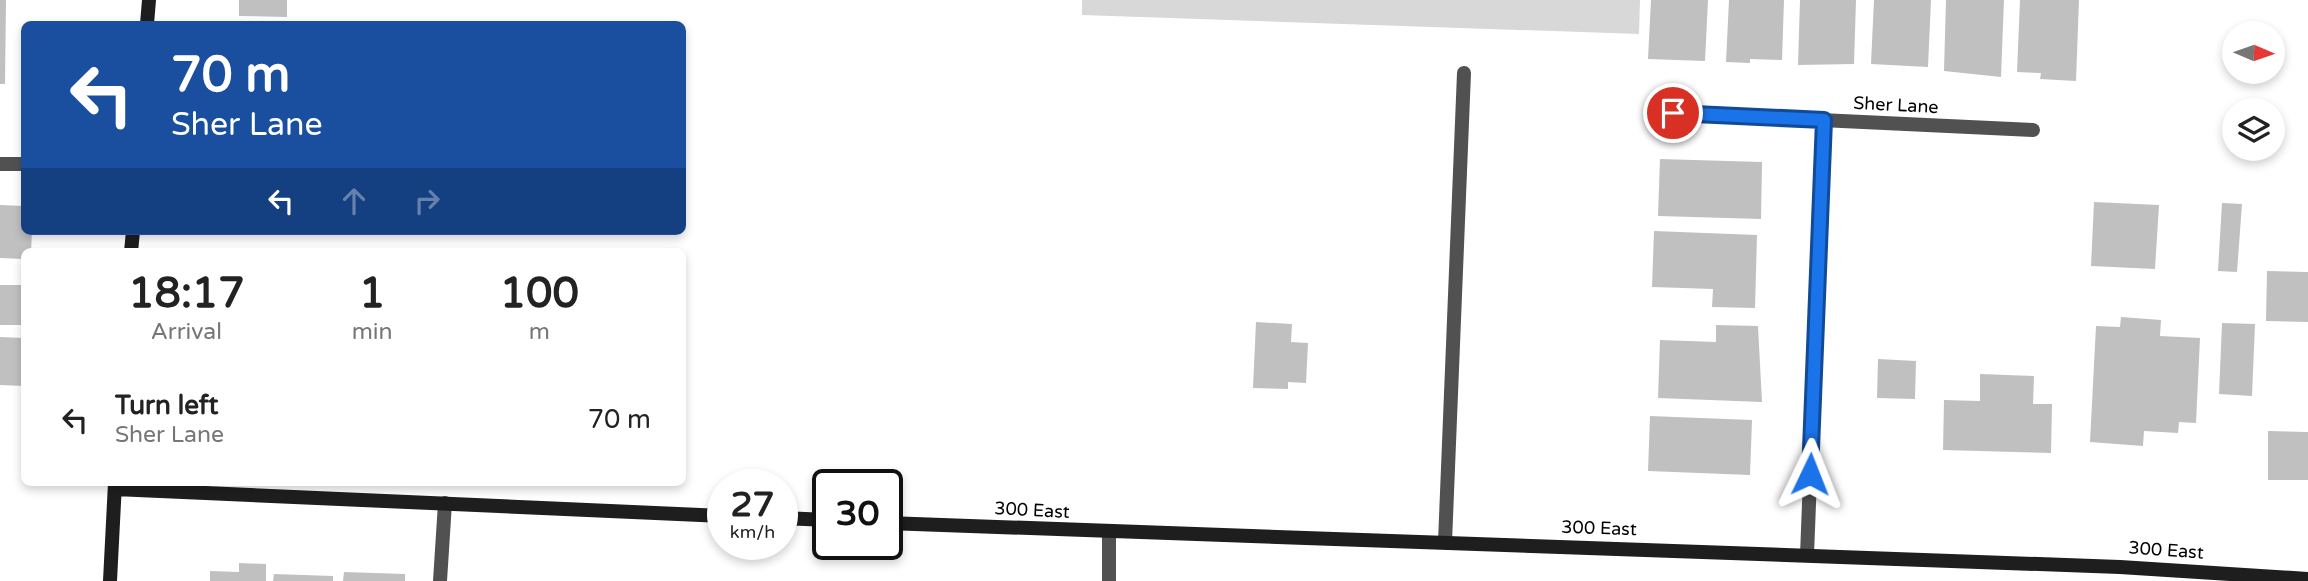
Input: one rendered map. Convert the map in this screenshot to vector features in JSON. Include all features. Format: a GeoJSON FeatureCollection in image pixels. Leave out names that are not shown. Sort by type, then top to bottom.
{"type":"FeatureCollection","features":[{"type":"Feature","properties":{"kind":"main road"},"geometry":{"type":"LineString","coordinates":[[148,21],[149,0]]}},
{"type":"Feature","properties":{"kind":"main road"},"geometry":{"type":"LineString","coordinates":[[110,581],[115,486],[707,515]]}},
{"type":"Feature","properties":{"kind":"main road","name":"300 East"},"geometry":{"type":"LineString","coordinates":[[903,524],[2120,567],[2308,579]]}},
{"type":"Feature","properties":{"kind":"street"},"geometry":{"type":"LineString","coordinates":[[1445,542],[1464,73]]}},
{"type":"Feature","properties":{"kind":"street","name":"Sher Lane"},"geometry":{"type":"LineString","coordinates":[[1673,113],[2033,130]]}},
{"type":"Feature","properties":{"kind":"street"},"geometry":{"type":"LineString","coordinates":[[1807,555],[1824,120]]}},
{"type":"Feature","properties":{"kind":"street"},"geometry":{"type":"LineString","coordinates":[[0,164],[21,164]]}},
{"type":"Feature","properties":{"kind":"street"},"geometry":{"type":"LineString","coordinates":[[440,581],[445,503]]}},
{"type":"Feature","properties":{"kind":"street"},"geometry":{"type":"LineString","coordinates":[[1109,533],[1109,581]]}},
{"type":"Feature","properties":{"kind":"shaded area"},"geometry":{"type":"Polygon","coordinates":[[[1082,0],[1640,0],[1639,34],[1082,15],[1082,0]]]}},
{"type":"Feature","properties":{"kind":"building"},"geometry":{"type":"Polygon","coordinates":[[[0,0],[6,0],[5,84],[0,84],[0,0]]]}},
{"type":"Feature","properties":{"kind":"building"},"geometry":{"type":"Polygon","coordinates":[[[239,0],[287,0],[287,17],[239,16],[239,0]]]}},
{"type":"Feature","properties":{"kind":"building"},"geometry":{"type":"Polygon","coordinates":[[[1651,0],[1708,0],[1705,61],[1648,59],[1651,0]]]}},
{"type":"Feature","properties":{"kind":"building"},"geometry":{"type":"Polygon","coordinates":[[[1729,0],[1784,0],[1782,60],[1750,59],[1750,63],[1726,62],[1729,0]]]}},
{"type":"Feature","properties":{"kind":"building"},"geometry":{"type":"Polygon","coordinates":[[[1800,0],[1856,0],[1854,64],[1798,65],[1800,0]]]}},
{"type":"Feature","properties":{"kind":"building"},"geometry":{"type":"Polygon","coordinates":[[[1874,0],[1931,0],[1928,67],[1871,64],[1874,0]]]}},
{"type":"Feature","properties":{"kind":"building"},"geometry":{"type":"Polygon","coordinates":[[[1946,0],[2004,0],[2001,77],[1944,71],[1946,0]]]}},
{"type":"Feature","properties":{"kind":"building"},"geometry":{"type":"Polygon","coordinates":[[[2020,0],[2079,0],[2076,81],[2040,79],[2041,73],[2017,72],[2020,0]]]}},
{"type":"Feature","properties":{"kind":"building"},"geometry":{"type":"Polygon","coordinates":[[[1660,159],[1762,162],[1761,219],[1658,216],[1660,159]]]}},
{"type":"Feature","properties":{"kind":"building"},"geometry":{"type":"Polygon","coordinates":[[[2094,202],[2159,205],[2155,269],[2091,266],[2094,202]]]}},
{"type":"Feature","properties":{"kind":"building"},"geometry":{"type":"Polygon","coordinates":[[[2222,203],[2242,204],[2237,272],[2218,271],[2222,203]]]}},
{"type":"Feature","properties":{"kind":"building"},"geometry":{"type":"Polygon","coordinates":[[[0,205],[21,206],[21,235],[32,235],[31,248],[21,248],[21,259],[0,258],[0,205]]]}},
{"type":"Feature","properties":{"kind":"building"},"geometry":{"type":"Polygon","coordinates":[[[1654,231],[1757,235],[1755,308],[1712,307],[1713,289],[1652,287],[1654,231]]]}},
{"type":"Feature","properties":{"kind":"building"},"geometry":{"type":"Polygon","coordinates":[[[2267,271],[2308,272],[2308,322],[2266,321],[2267,271]]]}},
{"type":"Feature","properties":{"kind":"building"},"geometry":{"type":"Polygon","coordinates":[[[0,285],[21,285],[21,325],[0,325],[0,285]]]}},
{"type":"Feature","properties":{"kind":"building"},"geometry":{"type":"Polygon","coordinates":[[[2121,317],[2161,320],[2160,336],[2200,338],[2196,423],[2179,422],[2178,433],[2144,431],[2143,446],[2090,442],[2096,326],[2120,327],[2121,317]]]}},
{"type":"Feature","properties":{"kind":"building"},"geometry":{"type":"Polygon","coordinates":[[[1256,322],[1292,324],[1291,342],[1308,343],[1306,383],[1288,382],[1288,389],[1253,388],[1256,322]]]}},
{"type":"Feature","properties":{"kind":"building"},"geometry":{"type":"Polygon","coordinates":[[[2222,323],[2255,324],[2252,396],[2219,394],[2222,323]]]}},
{"type":"Feature","properties":{"kind":"building"},"geometry":{"type":"Polygon","coordinates":[[[1716,325],[1758,326],[1762,402],[1658,398],[1660,340],[1716,342],[1716,325]]]}},
{"type":"Feature","properties":{"kind":"building"},"geometry":{"type":"Polygon","coordinates":[[[0,337],[21,338],[21,386],[0,385],[0,337]]]}},
{"type":"Feature","properties":{"kind":"building"},"geometry":{"type":"Polygon","coordinates":[[[1878,359],[1916,361],[1915,399],[1877,398],[1878,359]]]}},
{"type":"Feature","properties":{"kind":"building"},"geometry":{"type":"Polygon","coordinates":[[[1980,374],[2034,376],[2033,404],[2052,404],[2051,453],[1943,450],[1944,400],[1980,401],[1980,374]]]}},
{"type":"Feature","properties":{"kind":"building"},"geometry":{"type":"Polygon","coordinates":[[[1650,416],[1752,420],[1750,475],[1648,471],[1650,416]]]}},
{"type":"Feature","properties":{"kind":"building"},"geometry":{"type":"Polygon","coordinates":[[[2268,431],[2308,432],[2308,480],[2268,480],[2268,431]]]}},
{"type":"Feature","properties":{"kind":"building"},"geometry":{"type":"Polygon","coordinates":[[[239,563],[266,564],[266,581],[210,581],[210,571],[239,572],[239,563]]]}},
{"type":"Feature","properties":{"kind":"building"},"geometry":{"type":"Polygon","coordinates":[[[344,572],[405,574],[405,581],[343,581],[344,572]]]}},
{"type":"Feature","properties":{"kind":"building"},"geometry":{"type":"Polygon","coordinates":[[[274,574],[333,576],[333,581],[273,581],[274,574]]]}},
{"type":"Feature","properties":{"kind":"route"},"geometry":{"type":"LineString","coordinates":[[1673,113],[1824,120],[1810,474]]}}]}
